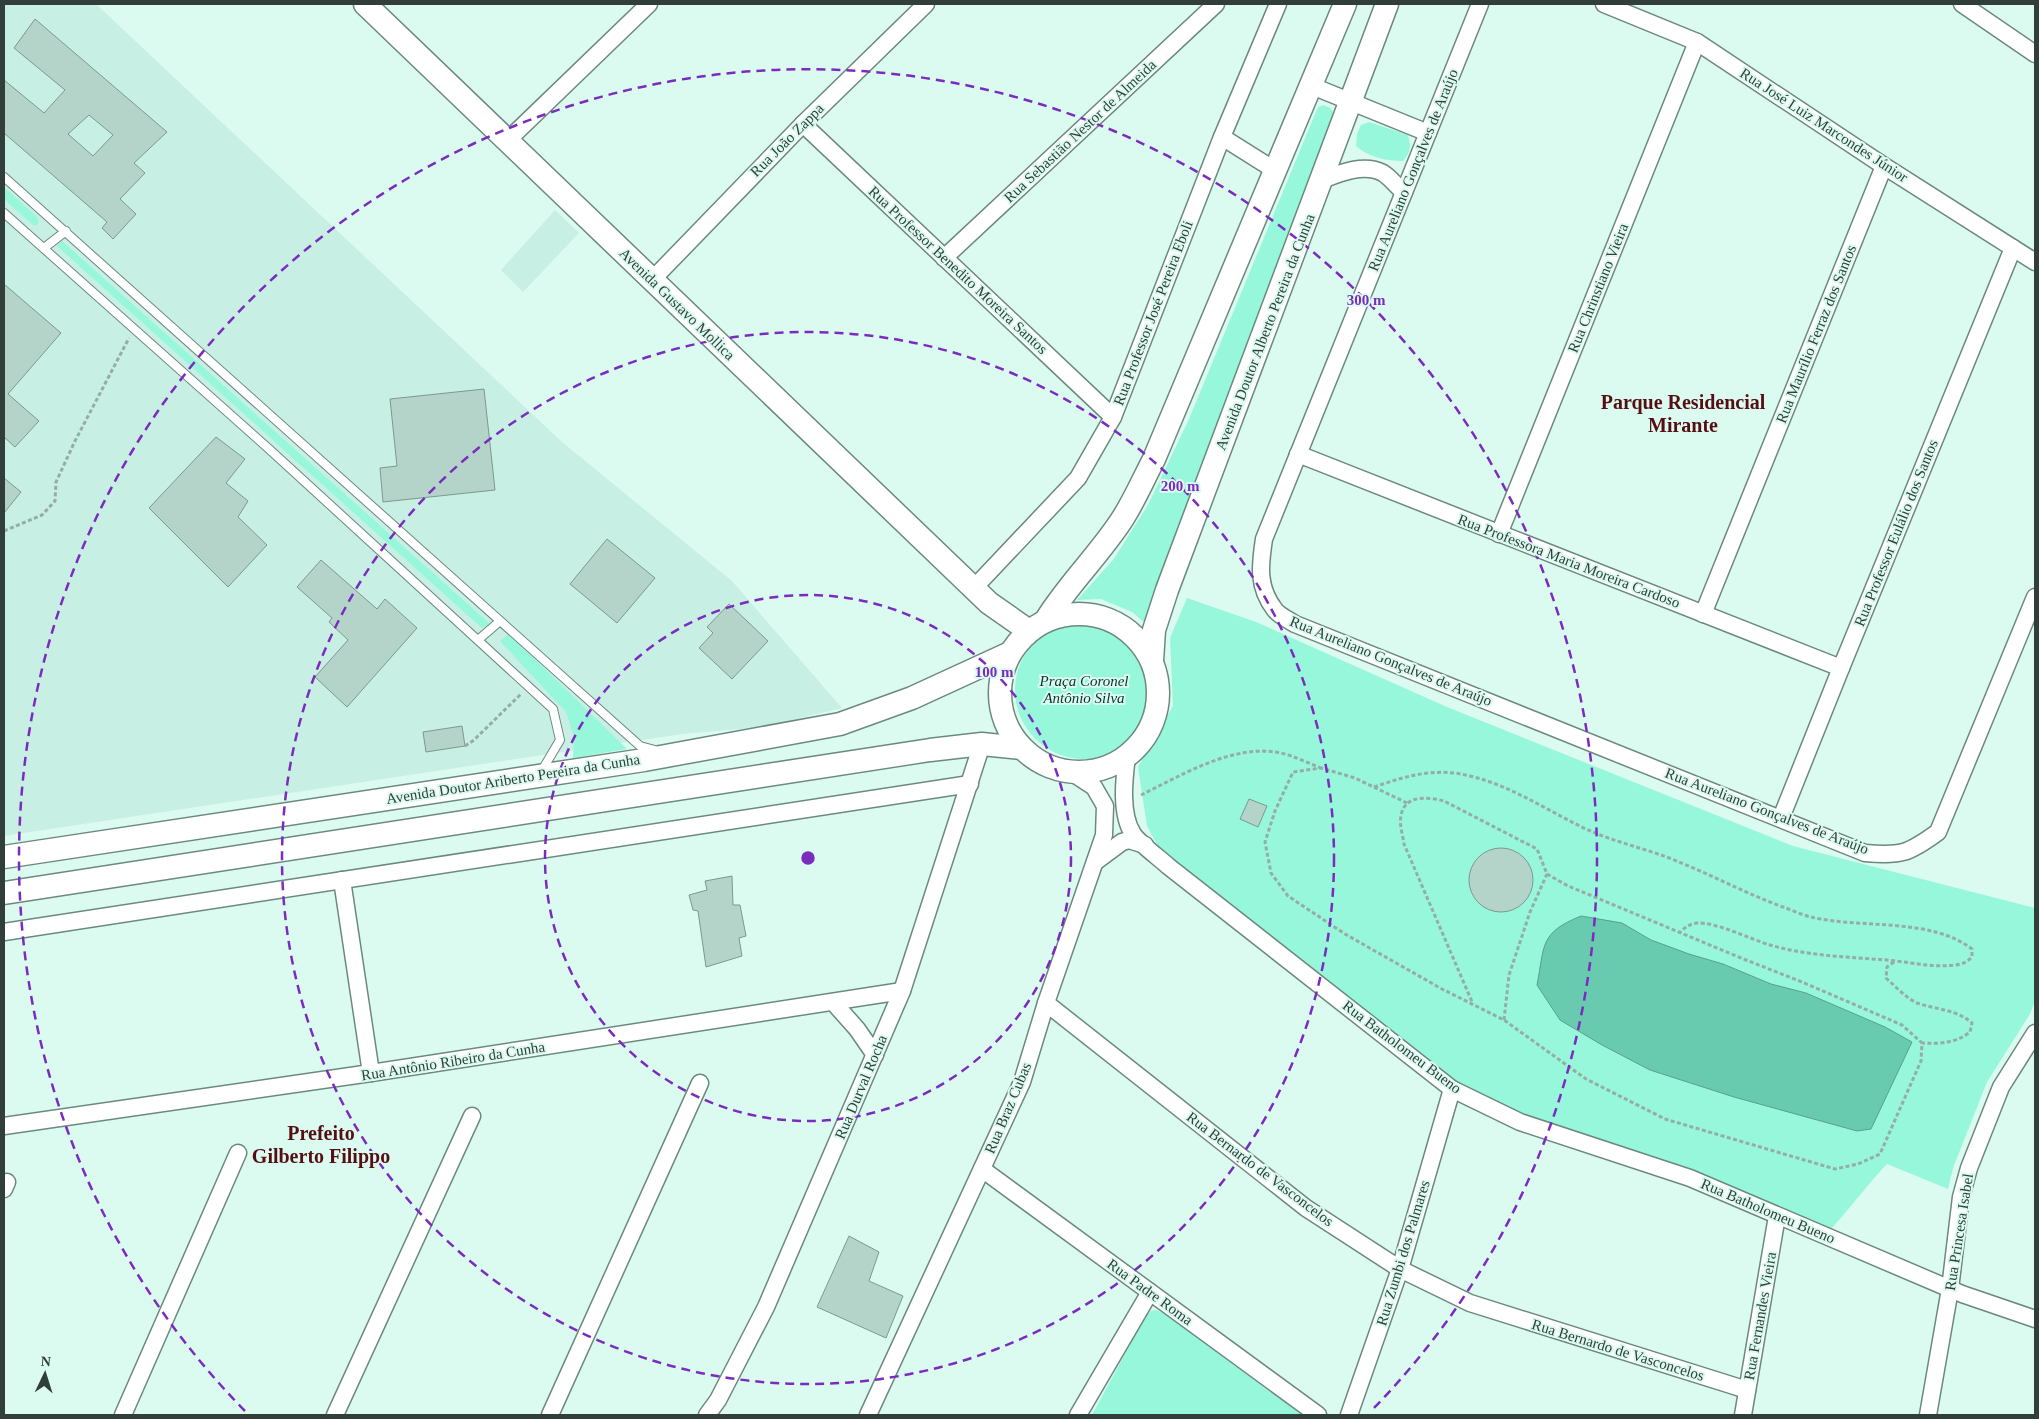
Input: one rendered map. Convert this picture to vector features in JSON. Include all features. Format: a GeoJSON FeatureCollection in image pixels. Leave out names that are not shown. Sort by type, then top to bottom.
{"type":"FeatureCollection","features":[{"type":"Feature","properties":{"kind":"main road","name":"Avenida Gustavo Mollica"},"geometry":{"type":"LineString","coordinates":[[365,4],[981,596],[1037,625]]}},
{"type":"Feature","properties":{"kind":"main road"},"geometry":{"type":"LineString","coordinates":[[1037,625],[1085,614],[1112,621],[1136,638],[1152,662],[1158,686],[1157,710],[1146,735],[1127,756],[1098,770],[1071,772],[1044,765],[1021,748],[1006,728],[1000,709],[999,685],[1011,651],[1058,601],[1124,517],[1154,459],[1345,4]]}},
{"type":"Feature","properties":{"kind":"main road","name":"Avenida Doutor Alberto Pereira da Cunha"},"geometry":{"type":"LineString","coordinates":[[1152,662],[1154,630],[1168,590],[1387,4]]}},
{"type":"Feature","properties":{"kind":"main road","name":"Avenida Gustavo Mollica"},"geometry":{"type":"LineString","coordinates":[[981,596],[1011,651]]}},
{"type":"Feature","properties":{"kind":"main road","name":"Avenida Doutor Ariberto Pereira da Cunha"},"geometry":{"type":"LineString","coordinates":[[4,857],[538,776],[840,724],[912,698],[1011,651]]}},
{"type":"Feature","properties":{"kind":"main road"},"geometry":{"type":"LineString","coordinates":[[4,893],[900,755],[982,744],[1021,748]]}},
{"type":"Feature","properties":{"kind":"street"},"geometry":{"type":"LineString","coordinates":[[507,141],[649,4]]}},
{"type":"Feature","properties":{"kind":"street","name":"Rua João Zappa"},"geometry":{"type":"LineString","coordinates":[[652,280],[802,124],[926,4]]}},
{"type":"Feature","properties":{"kind":"street","name":"Rua Sebastião Nestor de Almeida"},"geometry":{"type":"LineString","coordinates":[[944,258],[1216,4]]}},
{"type":"Feature","properties":{"kind":"street","name":"Rua Professor José Pereira Eboli"},"geometry":{"type":"LineString","coordinates":[[981,596],[1078,478],[1113,417],[1222,137],[1278,4]]}},
{"type":"Feature","properties":{"kind":"street","name":"Rua Aureliano Gonçalves de Araújo"},"geometry":{"type":"LineString","coordinates":[[1480,4],[1264,538],[1259,568],[1264,591],[1276,611],[1295,624],[1865,853],[1893,855],[1916,848],[1938,832],[2035,597]]}},
{"type":"Feature","properties":{"kind":"street","name":"Rua José Luiz Marcondes Júnior"},"geometry":{"type":"LineString","coordinates":[[1604,4],[1697,42],[1884,166],[2035,262]]}},
{"type":"Feature","properties":{"kind":"street"},"geometry":{"type":"LineString","coordinates":[[1962,4],[2035,54]]}},
{"type":"Feature","properties":{"kind":"street","name":"Rua Chrinstiano Vieira"},"geometry":{"type":"LineString","coordinates":[[1499,534],[1697,42]]}},
{"type":"Feature","properties":{"kind":"street"},"geometry":{"type":"LineString","coordinates":[[1312,86],[1428,133]]}},
{"type":"Feature","properties":{"kind":"street","name":"Rua Professor Benedito Moreira Santos"},"geometry":{"type":"LineString","coordinates":[[802,124],[1113,417]]}},
{"type":"Feature","properties":{"kind":"street"},"geometry":{"type":"LineString","coordinates":[[1222,137],[1276,171]]}},
{"type":"Feature","properties":{"kind":"street","name":"Rua Maurílio Ferraz dos Santos"},"geometry":{"type":"LineString","coordinates":[[1703,614],[1884,166]]}},
{"type":"Feature","properties":{"kind":"street"},"geometry":{"type":"LineString","coordinates":[[1322,180],[1344,171],[1365,169],[1383,173],[1404,192]]}},
{"type":"Feature","properties":{"kind":"street","name":"Rua Professor Eulálio dos Santos"},"geometry":{"type":"LineString","coordinates":[[1781,818],[2013,248]]}},
{"type":"Feature","properties":{"kind":"street","name":"Rua Professora Maria Moreira Cardoso"},"geometry":{"type":"LineString","coordinates":[[1298,454],[1841,668]]}},
{"type":"Feature","properties":{"kind":"street","name":"Rua Durval Rocha"},"geometry":{"type":"LineString","coordinates":[[707,1415],[718,1400],[766,1307],[902,991],[982,744]]}},
{"type":"Feature","properties":{"kind":"street","name":"Rua Batholomeu Bueno"},"geometry":{"type":"LineString","coordinates":[[1127,756],[1123,786],[1124,802],[1133,834],[1168,866],[1452,1088],[1520,1122],[1690,1178],[1950,1289],[2018,1315]]}},
{"type":"Feature","properties":{"kind":"street","name":"Rua Braz Cubas"},"geometry":{"type":"LineString","coordinates":[[868,1415],[1022,1082],[1046,1003],[1104,835],[1105,806],[1094,787],[1071,772]]}},
{"type":"Feature","properties":{"kind":"street"},"geometry":{"type":"LineString","coordinates":[[4,932],[970,784]]}},
{"type":"Feature","properties":{"kind":"street"},"geometry":{"type":"LineString","coordinates":[[1095,862],[1122,842],[1129,840],[1145,845]]}},
{"type":"Feature","properties":{"kind":"street"},"geometry":{"type":"LineString","coordinates":[[342,880],[371,1073]]}},
{"type":"Feature","properties":{"kind":"street","name":"Rua Antônio Ribeiro da Cunha"},"geometry":{"type":"LineString","coordinates":[[4,1126],[371,1073],[902,991]]}},
{"type":"Feature","properties":{"kind":"street"},"geometry":{"type":"LineString","coordinates":[[832,1002],[857,1029],[875,1055]]}},
{"type":"Feature","properties":{"kind":"street","name":"Rua Bernardo de Vasconcelos"},"geometry":{"type":"LineString","coordinates":[[1046,1003],[1306,1208],[1400,1269],[1470,1303],[1748,1390]]}},
{"type":"Feature","properties":{"kind":"street","name":"Rua Princesa Isabel"},"geometry":{"type":"LineString","coordinates":[[1928,1415],[1950,1289],[1961,1197],[1969,1168],[2001,1088],[2035,1033]]}},
{"type":"Feature","properties":{"kind":"street"},"geometry":{"type":"LineString","coordinates":[[550,1415],[700,1083]]}},
{"type":"Feature","properties":{"kind":"street","name":"Rua Zumbi dos Palmares"},"geometry":{"type":"LineString","coordinates":[[1349,1415],[1400,1269],[1452,1088]]}},
{"type":"Feature","properties":{"kind":"street"},"geometry":{"type":"LineString","coordinates":[[335,1415],[472,1116]]}},
{"type":"Feature","properties":{"kind":"street"},"geometry":{"type":"LineString","coordinates":[[123,1415],[238,1153]]}},
{"type":"Feature","properties":{"kind":"street","name":"Rua Padre Roma"},"geometry":{"type":"LineString","coordinates":[[982,1169],[1318,1415]]}},
{"type":"Feature","properties":{"kind":"street","name":"Rua Fernandes Vieira"},"geometry":{"type":"LineString","coordinates":[[1743,1415],[1777,1216]]}},
{"type":"Feature","properties":{"kind":"street"},"geometry":{"type":"LineString","coordinates":[[1078,1415],[1150,1292]]}},
{"type":"Feature","properties":{"kind":"street"},"geometry":{"type":"LineString","coordinates":[[2018,1315],[2035,1319]]}},
{"type":"Feature","properties":{"kind":"street"},"geometry":{"type":"LineString","coordinates":[[2018,1315],[2035,1326]]}},
{"type":"Feature","properties":{"kind":"lane"},"geometry":{"type":"LineString","coordinates":[[4,176],[640,746],[674,754]]}},
{"type":"Feature","properties":{"kind":"lane"},"geometry":{"type":"LineString","coordinates":[[4,213],[134,328],[554,709],[560,740],[538,776]]}},
{"type":"Feature","properties":{"kind":"lane"},"geometry":{"type":"LineString","coordinates":[[44,248],[66,231]]}},
{"type":"Feature","properties":{"kind":"lane"},"geometry":{"type":"LineString","coordinates":[[478,640],[500,621]]}},
{"type":"Feature","properties":{"kind":"path"},"geometry":{"type":"LineString","coordinates":[[4,531],[42,515],[55,501],[56,482],[75,441],[134,328]]}},
{"type":"Feature","properties":{"kind":"path"},"geometry":{"type":"LineString","coordinates":[[465,746],[474,740],[529,687]]}},
{"type":"Feature","properties":{"kind":"path"},"geometry":{"type":"LineString","coordinates":[[1124,802],[1211,761],[1249,752],[1281,753],[1354,778],[1407,803]]}},
{"type":"Feature","properties":{"kind":"path"},"geometry":{"type":"LineString","coordinates":[[1321,768],[1293,772],[1286,783],[1265,842],[1271,873],[1288,896],[1345,934],[1504,1020],[1586,1079],[1665,1119],[1836,1169],[1858,1164],[1880,1154],[1921,1061],[1922,1043]]}},
{"type":"Feature","properties":{"kind":"path"},"geometry":{"type":"LineString","coordinates":[[1373,787],[1420,773],[1470,776],[1508,789],[1588,830],[1678,861],[1754,896],[1811,917],[1864,925],[1915,928],[1956,939],[1972,949],[1972,957],[1966,963],[1955,965],[1916,965],[1897,961],[1829,956],[1771,945],[1711,925],[1697,924],[1686,926],[1680,932]]}},
{"type":"Feature","properties":{"kind":"path"},"geometry":{"type":"LineString","coordinates":[[1473,1004],[1404,844],[1401,816],[1407,803],[1419,798],[1432,798],[1444,801],[1537,849],[1547,874],[1568,886],[1902,1025],[1922,1043],[1940,1044],[1957,1040],[1970,1032],[1972,1023],[1963,1015],[1917,1002],[1900,991],[1886,978],[1888,968],[1897,961]]}},
{"type":"Feature","properties":{"kind":"path"},"geometry":{"type":"LineString","coordinates":[[1504,1020],[1509,974],[1530,912],[1547,874]]}},
{"type":"Feature","properties":{"kind":"shaded area"},"geometry":{"type":"Polygon","coordinates":[[[4,4],[96,4],[562,442],[732,581],[842,708],[763,727],[682,734],[4,836],[4,4]]]}},
{"type":"Feature","properties":{"kind":"shaded area"},"geometry":{"type":"Polygon","coordinates":[[[555,210],[579,233],[523,292],[501,270],[555,210]]]}},
{"type":"Feature","properties":{"kind":"shaded area"},"geometry":{"type":"Polygon","coordinates":[[[1581,916],[1622,923],[1651,940],[1723,964],[1771,984],[1806,993],[1885,1027],[1912,1042],[1871,1129],[1857,1131],[1734,1097],[1650,1070],[1560,1020],[1537,985],[1543,950],[1546,942],[1558,928],[1581,916]]]}},
{"type":"Feature","properties":{"kind":"green space"},"geometry":{"type":"Polygon","coordinates":[[[1324,105],[1334,113],[1145,623],[1132,612],[1101,599],[1077,600],[1113,560],[1148,505],[1189,419],[1318,107],[1324,105]]]}},
{"type":"Feature","properties":{"kind":"green space"},"geometry":{"type":"Polygon","coordinates":[[[1369,122],[1408,135],[1410,149],[1403,161],[1378,158],[1356,146],[1357,134],[1361,125],[1369,122]]]}},
{"type":"Feature","properties":{"kind":"green space"},"geometry":{"type":"Polygon","coordinates":[[[4,187],[36,216],[39,222],[37,225],[33,225],[4,199],[4,187]]]}},
{"type":"Feature","properties":{"kind":"green space"},"geometry":{"type":"Polygon","coordinates":[[[62,241],[490,624],[482,628],[57,246],[62,241]]]}},
{"type":"Feature","properties":{"kind":"green space"},"geometry":{"type":"Polygon","coordinates":[[[1187,598],[1256,622],[1447,707],[1793,846],[2035,908],[2035,1001],[2030,1014],[1987,1082],[1953,1168],[1948,1189],[1887,1164],[1828,1232],[1551,1126],[1460,1085],[1447,1075],[1263,929],[1161,852],[1147,826],[1138,767],[1173,706],[1170,638],[1187,598]]]}},
{"type":"Feature","properties":{"kind":"green space","name":"Praça Coronel Antônio Silva"},"geometry":{"type":"Polygon","coordinates":[[[1084,621],[1110,627],[1122,633],[1132,642],[1141,652],[1147,664],[1153,690],[1147,716],[1141,728],[1132,738],[1122,747],[1110,753],[1084,759],[1058,753],[1046,747],[1036,738],[1027,728],[1021,716],[1015,690],[1021,664],[1027,652],[1036,642],[1046,633],[1058,627],[1084,621]]]}},
{"type":"Feature","properties":{"kind":"green space"},"geometry":{"type":"Polygon","coordinates":[[[509,634],[627,749],[573,758],[574,737],[566,712],[500,641],[509,634]]]}},
{"type":"Feature","properties":{"kind":"green space"},"geometry":{"type":"Polygon","coordinates":[[[1156,1310],[1163,1313],[1302,1415],[1092,1415],[1146,1315],[1156,1310]]]}},
{"type":"Feature","properties":{"kind":"building"},"geometry":{"type":"Polygon","coordinates":[[[35,19],[167,132],[134,163],[145,173],[120,199],[136,214],[113,239],[102,228],[107,222],[4,133],[4,80],[44,113],[65,90],[14,48],[35,19]],[[89,115],[68,134],[93,156],[113,135],[89,115]]]}},
{"type":"Feature","properties":{"kind":"building"},"geometry":{"type":"Polygon","coordinates":[[[4,284],[61,333],[8,394],[39,421],[15,447],[4,437],[4,284]]]}},
{"type":"Feature","properties":{"kind":"building"},"geometry":{"type":"Polygon","coordinates":[[[484,389],[495,490],[383,502],[380,468],[397,466],[390,399],[484,389]]]}},
{"type":"Feature","properties":{"kind":"building"},"geometry":{"type":"Polygon","coordinates":[[[216,437],[245,459],[226,483],[248,501],[238,517],[267,545],[228,587],[149,508],[216,437]]]}},
{"type":"Feature","properties":{"kind":"building"},"geometry":{"type":"Polygon","coordinates":[[[4,478],[21,492],[4,513],[4,478]]]}},
{"type":"Feature","properties":{"kind":"building"},"geometry":{"type":"Polygon","coordinates":[[[607,539],[655,578],[617,623],[570,584],[607,539]]]}},
{"type":"Feature","properties":{"kind":"building"},"geometry":{"type":"Polygon","coordinates":[[[321,560],[377,609],[385,599],[417,628],[347,707],[315,677],[348,640],[329,622],[332,618],[297,587],[321,560]]]}},
{"type":"Feature","properties":{"kind":"building"},"geometry":{"type":"Polygon","coordinates":[[[729,604],[768,641],[732,679],[699,648],[713,633],[707,627],[729,604]]]}},
{"type":"Feature","properties":{"kind":"building"},"geometry":{"type":"Polygon","coordinates":[[[462,726],[465,746],[426,752],[423,732],[462,726]]]}},
{"type":"Feature","properties":{"kind":"building"},"geometry":{"type":"Polygon","coordinates":[[[1249,799],[1267,806],[1258,827],[1240,819],[1249,799]]]}},
{"type":"Feature","properties":{"kind":"building"},"geometry":{"type":"Polygon","coordinates":[[[1501,848],[1519,853],[1524,857],[1528,862],[1533,880],[1528,898],[1524,903],[1519,907],[1501,912],[1483,907],[1478,903],[1474,898],[1469,880],[1474,862],[1478,857],[1483,853],[1501,848]]]}},
{"type":"Feature","properties":{"kind":"building"},"geometry":{"type":"Polygon","coordinates":[[[732,876],[733,905],[740,905],[746,936],[739,938],[742,956],[706,967],[698,911],[693,910],[689,895],[707,890],[705,881],[732,876]]]}},
{"type":"Feature","properties":{"kind":"building"},"geometry":{"type":"Polygon","coordinates":[[[849,1236],[879,1252],[869,1281],[903,1296],[886,1338],[817,1307],[849,1236]]]}},
{"type":"Feature","properties":{"kind":"district","name":"Parque Residencial Mirante"},"geometry":{"type":"Point","coordinates":[1683,414]}},
{"type":"Feature","properties":{"kind":"district","name":"Prefeito Gilberto Filippo"},"geometry":{"type":"Point","coordinates":[321,1144]}}]}
